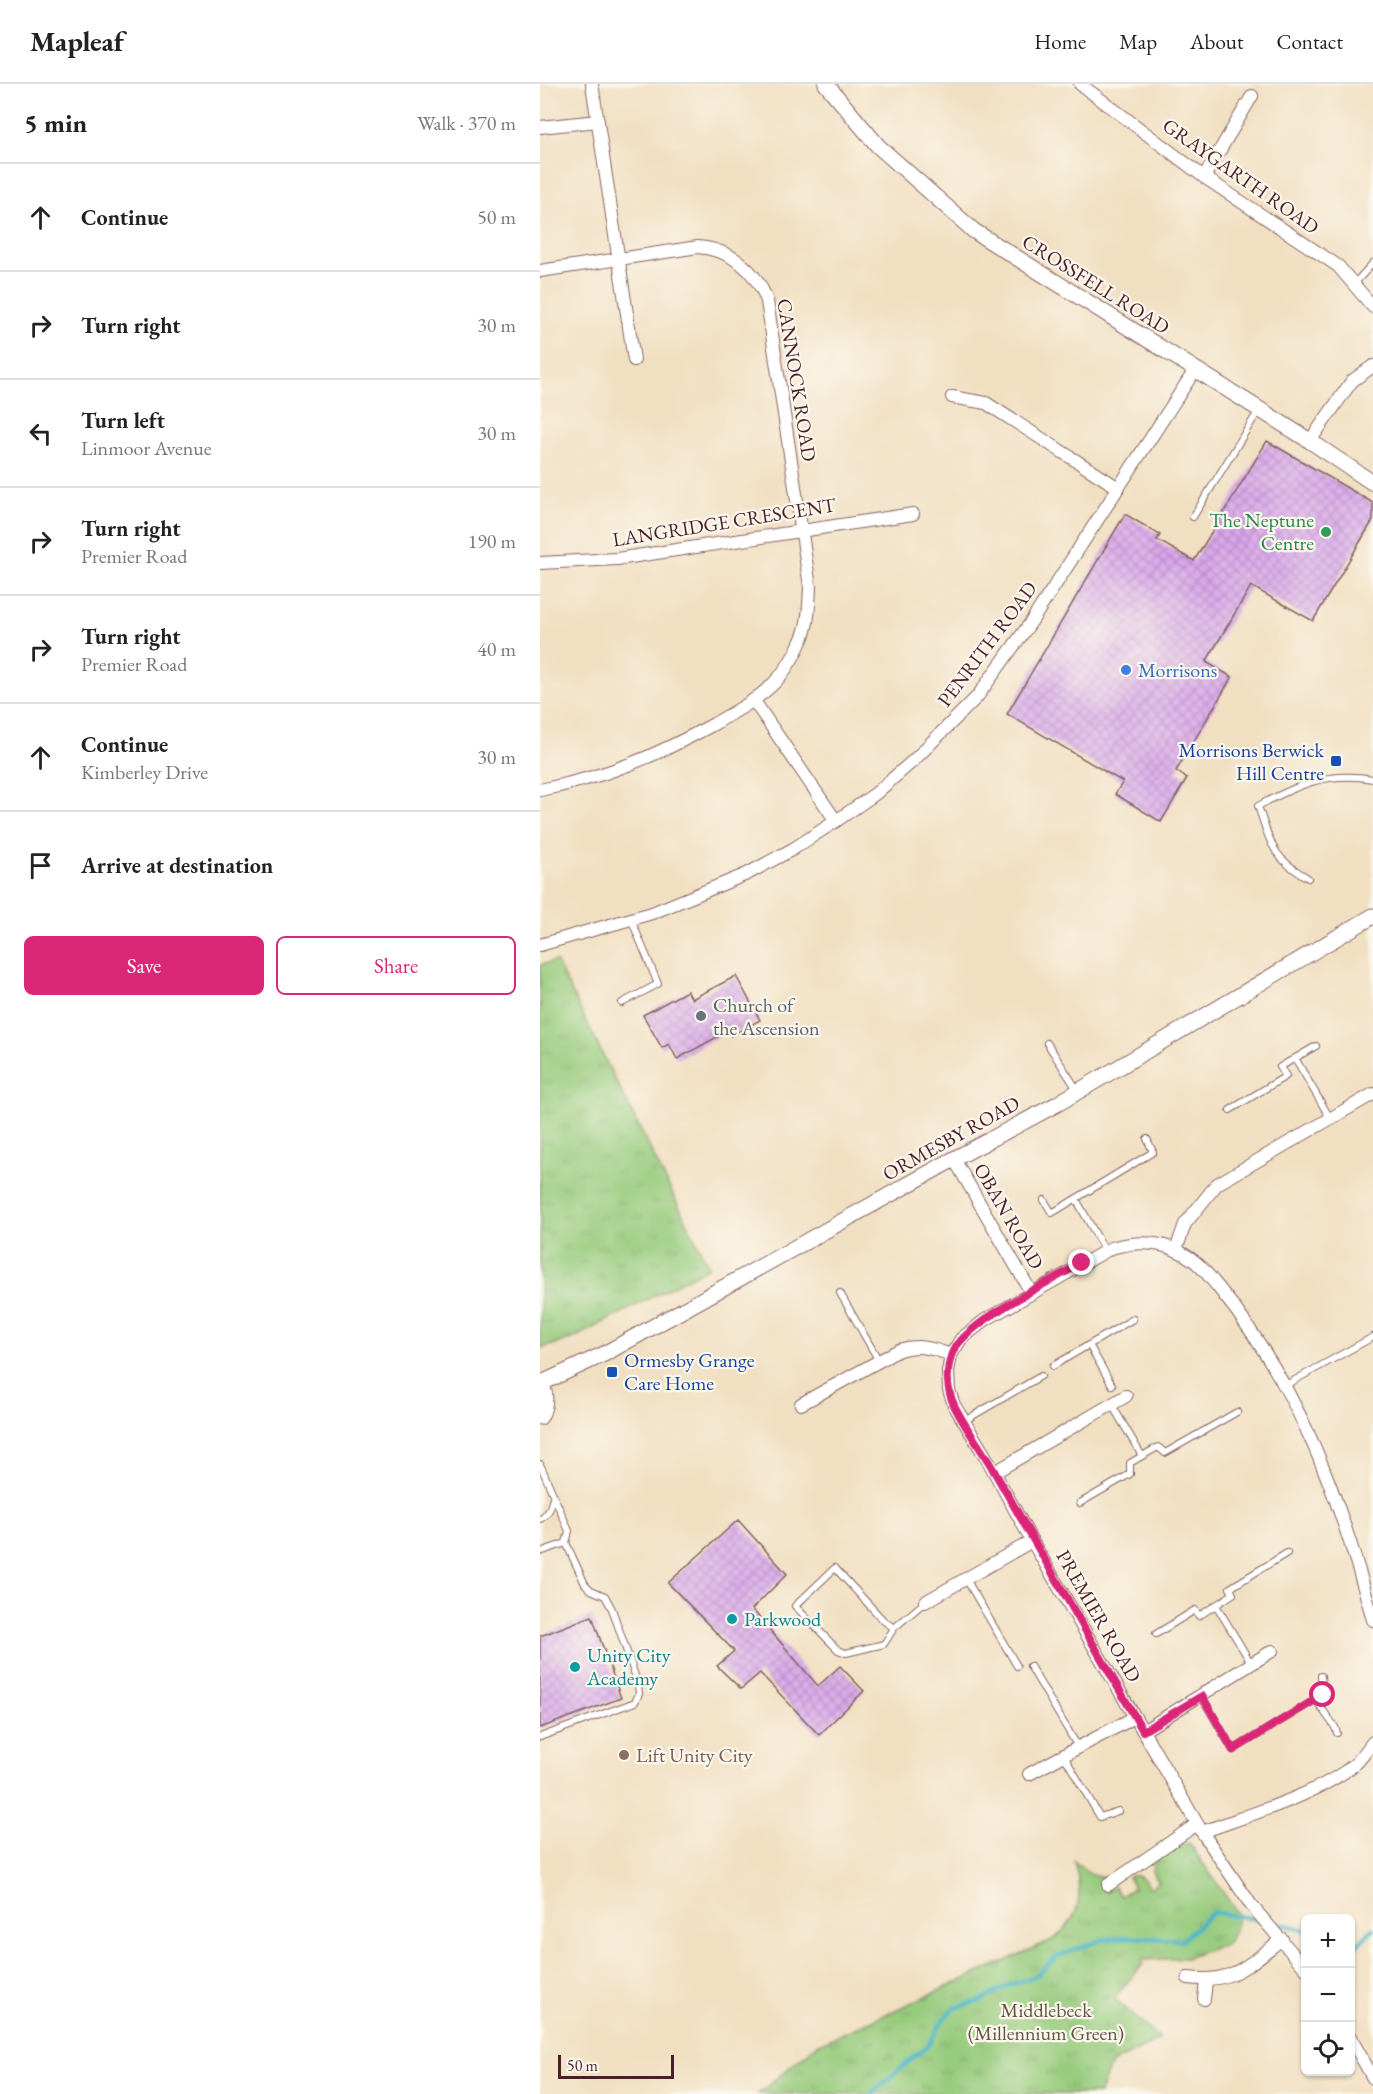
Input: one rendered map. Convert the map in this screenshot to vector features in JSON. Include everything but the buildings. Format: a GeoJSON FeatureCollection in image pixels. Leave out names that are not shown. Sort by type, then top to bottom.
{"type":"FeatureCollection","features":[{"type":"Feature","properties":{"kind":"street"},"geometry":{"type":"LineString","coordinates":[[592,84],[634,360]]}},
{"type":"Feature","properties":{"kind":"street","name":"CROSSFELL ROAD"},"geometry":{"type":"LineString","coordinates":[[826,84],[878,146],[974,231],[1310,441],[1373,483]]}},
{"type":"Feature","properties":{"kind":"street","name":"GRAYGARTH ROAD"},"geometry":{"type":"LineString","coordinates":[[1082,85],[1204,177],[1338,266],[1373,307]]}},
{"type":"Feature","properties":{"kind":"street"},"geometry":{"type":"LineString","coordinates":[[1204,177],[1252,96]]}},
{"type":"Feature","properties":{"kind":"street"},"geometry":{"type":"LineString","coordinates":[[540,127],[598,121]]}},
{"type":"Feature","properties":{"kind":"street","name":"CANNOCK ROAD"},"geometry":{"type":"LineString","coordinates":[[540,271],[683,249],[712,248],[736,259],[756,278],[767,301],[810,587],[808,614],[802,639],[789,663],[773,685],[754,701],[672,747],[610,773],[540,790]]}},
{"type":"Feature","properties":{"kind":"street"},"geometry":{"type":"LineString","coordinates":[[1310,441],[1352,381],[1373,366]]}},
{"type":"Feature","properties":{"kind":"street","name":"PENRITH ROAD"},"geometry":{"type":"LineString","coordinates":[[540,945],[652,913],[747,874],[793,849],[836,821],[875,794],[914,760],[977,697],[1031,622],[1195,370]]}},
{"type":"Feature","properties":{"kind":"street"},"geometry":{"type":"LineString","coordinates":[[952,397],[986,403],[1117,487]]}},
{"type":"Feature","properties":{"kind":"street","name":"LANGRIDGE CRESCENT"},"geometry":{"type":"LineString","coordinates":[[540,563],[617,559],[914,513]]}},
{"type":"Feature","properties":{"kind":"street"},"geometry":{"type":"LineString","coordinates":[[754,701],[836,821]]}},
{"type":"Feature","properties":{"kind":"street","name":"ORMESBY ROAD"},"geometry":{"type":"LineString","coordinates":[[541,1382],[604,1354],[1078,1092],[1373,916]]}},
{"type":"Feature","properties":{"kind":"street"},"geometry":{"type":"LineString","coordinates":[[1176,1250],[1185,1224],[1217,1184],[1373,1094]]}},
{"type":"Feature","properties":{"kind":"street","name":"OBAN ROAD"},"geometry":{"type":"LineString","coordinates":[[954,1159],[1031,1292]]}},
{"type":"Feature","properties":{"kind":"street"},"geometry":{"type":"LineString","coordinates":[[801,1404],[899,1350],[913,1346],[926,1346],[951,1354],[961,1339],[971,1330],[1031,1292],[1105,1251],[1118,1246],[1141,1243],[1162,1245],[1176,1250],[1198,1263],[1207,1272],[1252,1332],[1286,1385],[1342,1516],[1373,1620]]}},
{"type":"Feature","properties":{"kind":"street","name":"PREMIER ROAD"},"geometry":{"type":"LineString","coordinates":[[951,1354],[948,1372],[949,1389],[954,1405],[995,1472],[1032,1541],[1199,1828],[1251,1905],[1304,1968]]}},
{"type":"Feature","properties":{"kind":"street"},"geometry":{"type":"LineString","coordinates":[[540,1417],[546,1395],[541,1382]]}},
{"type":"Feature","properties":{"kind":"street"},"geometry":{"type":"LineString","coordinates":[[995,1472],[1126,1396]]}},
{"type":"Feature","properties":{"kind":"street"},"geometry":{"type":"LineString","coordinates":[[925,1602],[1032,1541]]}},
{"type":"Feature","properties":{"kind":"street"},"geometry":{"type":"LineString","coordinates":[[1143,1731],[1272,1651]]}},
{"type":"Feature","properties":{"kind":"street"},"geometry":{"type":"LineString","coordinates":[[1029,1774],[1135,1717]]}},
{"type":"Feature","properties":{"kind":"street"},"geometry":{"type":"LineString","coordinates":[[1108,1885],[1199,1828],[1304,1793],[1332,1780],[1357,1763],[1373,1742]]}},
{"type":"Feature","properties":{"kind":"street"},"geometry":{"type":"LineString","coordinates":[[1188,1978],[1206,1981],[1236,1974],[1278,1936]]}},
{"type":"Feature","properties":{"kind":"street"},"geometry":{"type":"LineString","coordinates":[[1204,1999],[1206,1981]]}},
{"type":"Feature","properties":{"kind":"street"},"geometry":{"type":"LineString","coordinates":[[1355,2046],[1373,2078]]}},
{"type":"Feature","properties":{"kind":"lane"},"geometry":{"type":"LineString","coordinates":[[1354,285],[1373,263]]}},
{"type":"Feature","properties":{"kind":"lane"},"geometry":{"type":"LineString","coordinates":[[1193,517],[1259,410]]}},
{"type":"Feature","properties":{"kind":"lane"},"geometry":{"type":"LineString","coordinates":[[1308,878],[1283,862],[1275,853],[1258,806],[1295,786],[1309,782],[1338,777],[1373,779]]}},
{"type":"Feature","properties":{"kind":"lane"},"geometry":{"type":"LineString","coordinates":[[622,1003],[658,984],[631,919]]}},
{"type":"Feature","properties":{"kind":"lane"},"geometry":{"type":"LineString","coordinates":[[1047,1043],[1078,1092]]}},
{"type":"Feature","properties":{"kind":"lane"},"geometry":{"type":"LineString","coordinates":[[1230,1110],[1287,1076],[1281,1067],[1316,1046]]}},
{"type":"Feature","properties":{"kind":"lane"},"geometry":{"type":"LineString","coordinates":[[1295,1058],[1330,1118]]}},
{"type":"Feature","properties":{"kind":"lane"},"geometry":{"type":"LineString","coordinates":[[1044,1200],[1052,1213],[1076,1199],[1153,1152],[1147,1139]]}},
{"type":"Feature","properties":{"kind":"lane"},"geometry":{"type":"LineString","coordinates":[[1076,1199],[1105,1251]]}},
{"type":"Feature","properties":{"kind":"lane"},"geometry":{"type":"LineString","coordinates":[[840,1293],[879,1361]]}},
{"type":"Feature","properties":{"kind":"lane"},"geometry":{"type":"LineString","coordinates":[[1053,1366],[1133,1319]]}},
{"type":"Feature","properties":{"kind":"lane"},"geometry":{"type":"LineString","coordinates":[[1286,1385],[1373,1337]]}},
{"type":"Feature","properties":{"kind":"lane"},"geometry":{"type":"LineString","coordinates":[[1089,1345],[1112,1385]]}},
{"type":"Feature","properties":{"kind":"lane"},"geometry":{"type":"LineString","coordinates":[[964,1421],[1041,1376]]}},
{"type":"Feature","properties":{"kind":"lane"},"geometry":{"type":"LineString","coordinates":[[1112,1404],[1142,1456]]}},
{"type":"Feature","properties":{"kind":"lane"},"geometry":{"type":"LineString","coordinates":[[1080,1503],[1130,1474],[1130,1463],[1142,1456],[1158,1447],[1165,1453],[1238,1412]]}},
{"type":"Feature","properties":{"kind":"lane"},"geometry":{"type":"LineString","coordinates":[[540,1465],[568,1531],[566,1543],[585,1584],[591,1590],[605,1596],[612,1609],[632,1664],[639,1694],[634,1702],[540,1737]]}},
{"type":"Feature","properties":{"kind":"lane"},"geometry":{"type":"LineString","coordinates":[[540,1519],[550,1508],[553,1496]]}},
{"type":"Feature","properties":{"kind":"lane"},"geometry":{"type":"LineString","coordinates":[[540,1552],[566,1543]]}},
{"type":"Feature","properties":{"kind":"lane"},"geometry":{"type":"LineString","coordinates":[[1156,1634],[1195,1610],[1199,1616],[1233,1594],[1230,1588],[1287,1553]]}},
{"type":"Feature","properties":{"kind":"lane"},"geometry":{"type":"LineString","coordinates":[[894,1628],[835,1568],[795,1606],[838,1650],[846,1653],[884,1644],[894,1628],[925,1602]]}},
{"type":"Feature","properties":{"kind":"lane"},"geometry":{"type":"LineString","coordinates":[[966,1579],[1017,1666]]}},
{"type":"Feature","properties":{"kind":"lane"},"geometry":{"type":"LineString","coordinates":[[1216,1605],[1252,1664]]}},
{"type":"Feature","properties":{"kind":"lane"},"geometry":{"type":"LineString","coordinates":[[1030,1666],[1078,1747]]}},
{"type":"Feature","properties":{"kind":"lane"},"geometry":{"type":"LineString","coordinates":[[1202,1696],[1233,1750],[1323,1695],[1321,1676]]}},
{"type":"Feature","properties":{"kind":"lane"},"geometry":{"type":"LineString","coordinates":[[1316,1700],[1337,1732]]}},
{"type":"Feature","properties":{"kind":"lane"},"geometry":{"type":"LineString","coordinates":[[1064,1755],[1100,1817],[1118,1811]]}},
{"type":"Feature","properties":{"kind":"green space"},"geometry":{"type":"Polygon","coordinates":[[[556,961],[709,1267],[574,1338],[540,1349],[540,965],[556,961]]]}},
{"type":"Feature","properties":{"kind":"green space","name":"Middlebeck (Millennium Green)"},"geometry":{"type":"Polygon","coordinates":[[[1189,1843],[1238,1914],[1236,1926],[1228,1943],[1186,1958],[1142,1960],[1143,1964],[1114,1998],[1160,2039],[1111,2064],[1099,2094],[758,2094],[817,2045],[1052,1940],[1069,1923],[1078,1905],[1079,1884],[1074,1861],[1089,1873],[1106,1878],[1099,1883],[1106,1892],[1114,1887],[1121,1896],[1134,1887],[1128,1877],[1141,1878],[1150,1888],[1159,1882],[1152,1871],[1154,1861],[1177,1845],[1189,1843]]]}},
{"type":"Feature","properties":{"kind":"waterway"},"geometry":{"type":"LineString","coordinates":[[871,2094],[930,2043],[942,2021],[954,2008],[980,2001],[1008,1986],[1037,1975],[1056,1957],[1101,1940],[1126,1937],[1182,1940],[1213,1912],[1261,1920]]}},
{"type":"Feature","properties":{"kind":"waterway"},"geometry":{"type":"LineString","coordinates":[[1269,1921],[1301,1929]]}},
{"type":"Feature","properties":{"kind":"waterway"},"geometry":{"type":"LineString","coordinates":[[1355,1946],[1373,1929]]}},
{"type":"Feature","properties":{"kind":"place","name":"The Neptune Centre"},"geometry":{"type":"Point","coordinates":[1326,532]}},
{"type":"Feature","properties":{"kind":"place","name":"Morrisons"},"geometry":{"type":"Point","coordinates":[1126,670]}},
{"type":"Feature","properties":{"kind":"place","name":"Morrisons Berwick Hill Centre"},"geometry":{"type":"Point","coordinates":[1336,761]}},
{"type":"Feature","properties":{"kind":"place","name":"Church of the Ascension"},"geometry":{"type":"Point","coordinates":[701,1016]}},
{"type":"Feature","properties":{"kind":"place","name":"Ormesby Grange Care Home"},"geometry":{"type":"Point","coordinates":[612,1372]}},
{"type":"Feature","properties":{"kind":"place","name":"Parkwood"},"geometry":{"type":"Point","coordinates":[732,1619]}},
{"type":"Feature","properties":{"kind":"place","name":"Unity City Academy"},"geometry":{"type":"Point","coordinates":[575,1667]}},
{"type":"Feature","properties":{"kind":"place","name":"Lift Unity City"},"geometry":{"type":"Point","coordinates":[624,1755]}},
{"type":"Feature","properties":{"kind":"route"},"geometry":{"type":"LineString","coordinates":[[1082,1263],[985,1320],[961,1339],[951,1354],[948,1372],[949,1389],[954,1405],[1143,1731],[1202,1696],[1233,1750],[1323,1695]]}}]}
